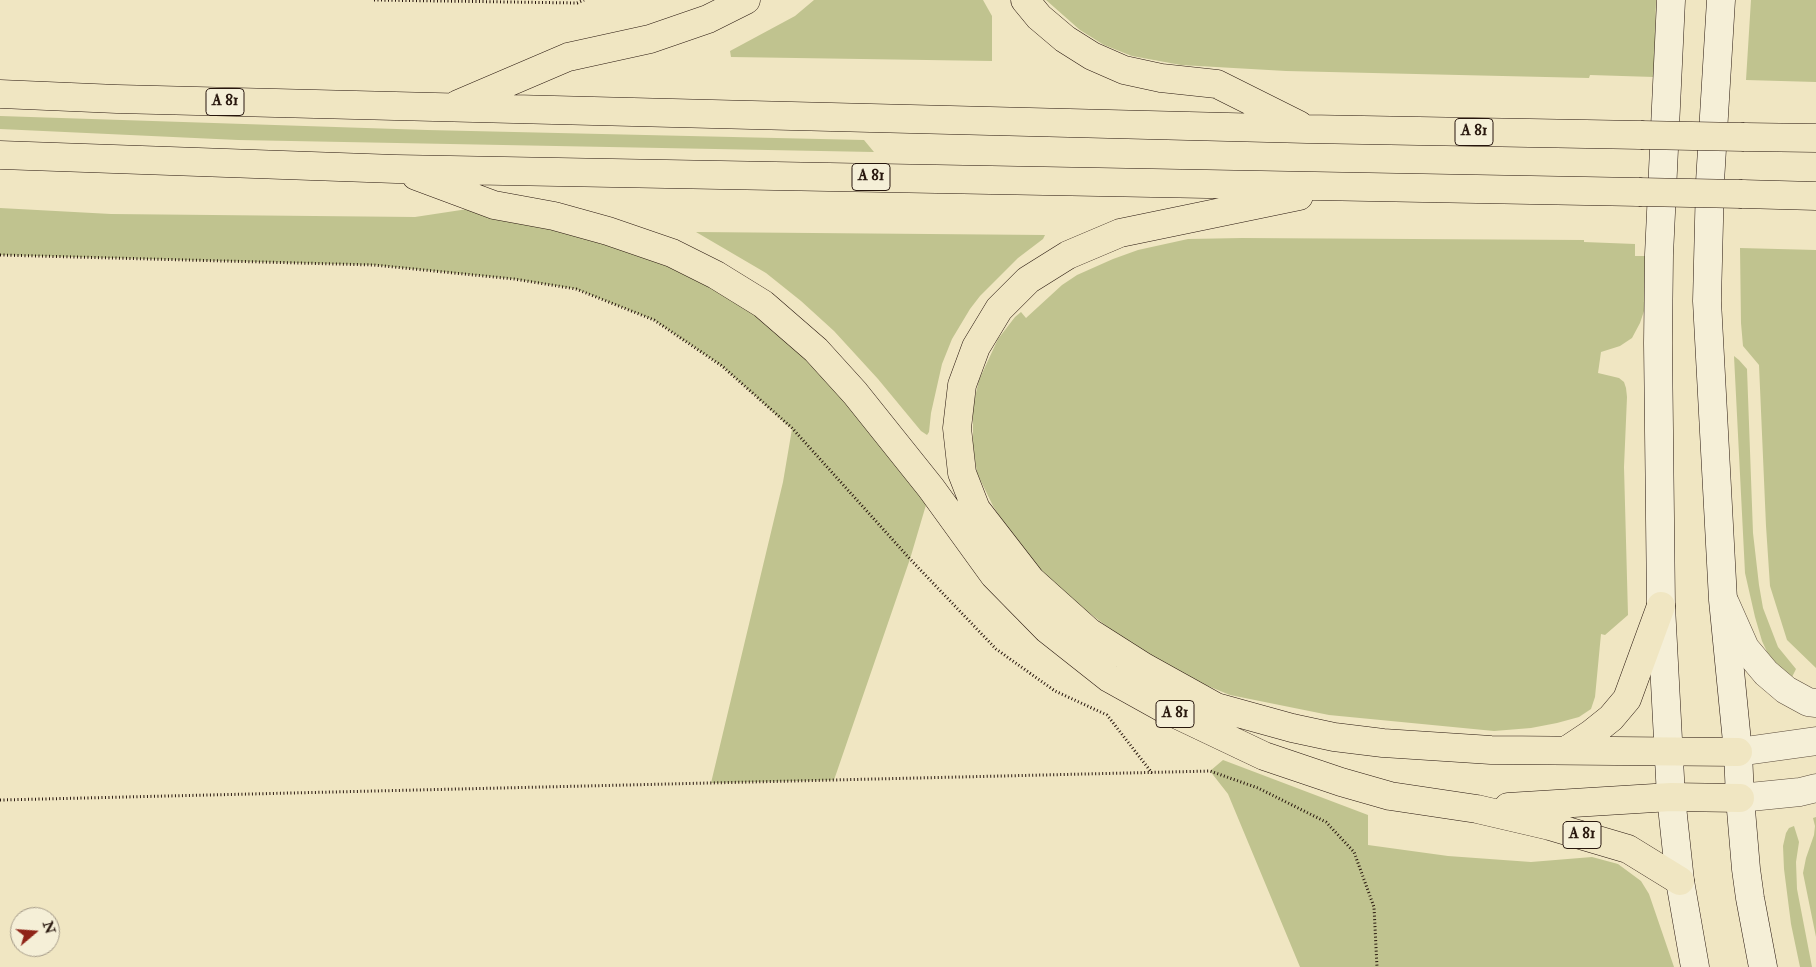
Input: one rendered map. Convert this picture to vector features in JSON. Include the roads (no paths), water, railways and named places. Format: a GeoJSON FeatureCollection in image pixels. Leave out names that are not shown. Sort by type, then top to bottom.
{"type":"FeatureCollection","features":[{"type":"Feature","properties":{"kind":"highway","name":"A 81"},"geometry":{"type":"LineString","coordinates":[[450,108],[568,57],[650,39],[708,19],[746,0]]}},
{"type":"Feature","properties":{"kind":"highway","name":"A 81"},"geometry":{"type":"LineString","coordinates":[[1026,0],[1039,17],[1065,39],[1092,56],[1124,70],[1161,78],[1218,84],[1307,129]]}},
{"type":"Feature","properties":{"kind":"highway","name":"A 81"},"geometry":{"type":"LineString","coordinates":[[0,94],[450,108],[1307,129],[1816,138]]}},
{"type":"Feature","properties":{"kind":"highway","name":"A 81"},"geometry":{"type":"LineString","coordinates":[[0,155],[396,169],[1816,196]]}},
{"type":"Feature","properties":{"kind":"highway","name":"A 81"},"geometry":{"type":"LineString","coordinates":[[396,169],[494,205],[554,216],[608,231],[672,253],[716,275],[763,304],[816,350],[855,393],[931,488],[994,574],[1047,629],[1109,678],[1163,708],[1264,756],[1341,782],[1390,796],[1476,809],[1550,826],[1628,849],[1680,881]]}},
{"type":"Feature","properties":{"kind":"highway","name":"A 81"},"geometry":{"type":"LineString","coordinates":[[1347,186],[1120,233],[1068,256],[1028,280],[999,309],[976,347],[962,385],[957,428],[962,473],[976,509],[1030,580],[1089,632],[1144,667],[1216,707],[1292,728],[1334,737],[1383,743],[1491,750],[1669,752]]}},
{"type":"Feature","properties":{"kind":"highway"},"geometry":{"type":"LineString","coordinates":[[1567,750],[1605,723],[1627,699],[1661,606]]}},
{"type":"Feature","properties":{"kind":"highway"},"geometry":{"type":"LineString","coordinates":[[1669,752],[1738,752]]}},
{"type":"Feature","properties":{"kind":"highway","name":"A 81"},"geometry":{"type":"LineString","coordinates":[[1476,809],[1671,797],[1740,798]]}},
{"type":"Feature","properties":{"kind":"main road"},"geometry":{"type":"LineString","coordinates":[[1670,0],[1658,343],[1661,606],[1671,797],[1680,881],[1695,967]]}},
{"type":"Feature","properties":{"kind":"main road"},"geometry":{"type":"LineString","coordinates":[[1721,0],[1710,182],[1707,301],[1723,600],[1750,898],[1763,967]]}},
{"type":"Feature","properties":{"kind":"main road"},"geometry":{"type":"LineString","coordinates":[[1723,600],[1746,648],[1766,673],[1786,690],[1808,702],[1816,703]]}},
{"type":"Feature","properties":{"kind":"main road"},"geometry":{"type":"LineString","coordinates":[[1738,752],[1816,741]]}},
{"type":"Feature","properties":{"kind":"main road"},"geometry":{"type":"LineString","coordinates":[[1740,798],[1800,792],[1816,788]]}}]}
